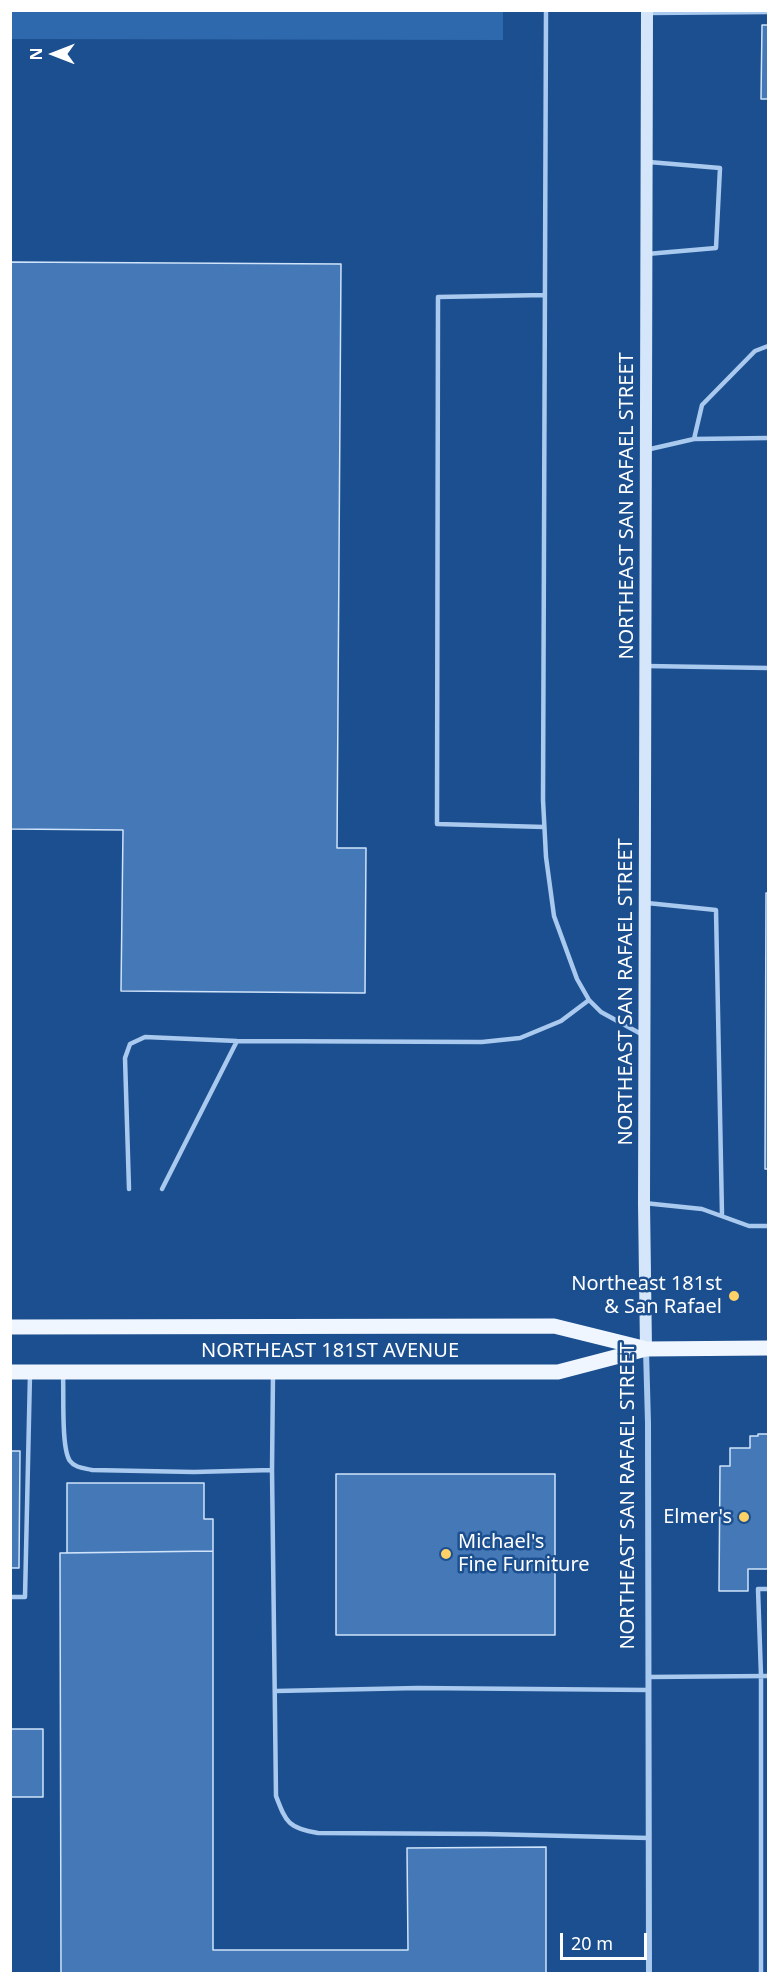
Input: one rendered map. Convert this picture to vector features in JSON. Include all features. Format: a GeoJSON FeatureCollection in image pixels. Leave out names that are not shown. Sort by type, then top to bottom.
{"type":"FeatureCollection","features":[{"type":"Feature","properties":{"kind":"main road","name":"NORTHEAST 181ST AVENUE"},"geometry":{"type":"LineString","coordinates":[[10,1327],[554,1326],[646,1349]]}},
{"type":"Feature","properties":{"kind":"main road","name":"NORTHEAST 181ST AVENUE"},"geometry":{"type":"LineString","coordinates":[[10,1372],[558,1372],[646,1349],[768,1348]]}},
{"type":"Feature","properties":{"kind":"street","name":"NORTHEAST SAN RAFAEL STREET"},"geometry":{"type":"LineString","coordinates":[[647,12],[644,1203],[648,1423],[649,1974]]}},
{"type":"Feature","properties":{"kind":"lane"},"geometry":{"type":"LineString","coordinates":[[546,10],[544,827],[546,857],[554,916],[577,979],[589,1000],[601,1012],[645,1037]]}},
{"type":"Feature","properties":{"kind":"lane"},"geometry":{"type":"LineString","coordinates":[[647,12],[768,12]]}},
{"type":"Feature","properties":{"kind":"lane"},"geometry":{"type":"LineString","coordinates":[[647,162],[720,168],[716,248],[647,254]]}},
{"type":"Feature","properties":{"kind":"lane"},"geometry":{"type":"LineString","coordinates":[[544,827],[438,824],[438,297],[545,295]]}},
{"type":"Feature","properties":{"kind":"lane"},"geometry":{"type":"LineString","coordinates":[[694,439],[702,405],[755,351],[768,346]]}},
{"type":"Feature","properties":{"kind":"lane"},"geometry":{"type":"LineString","coordinates":[[646,450],[694,439],[768,438]]}},
{"type":"Feature","properties":{"kind":"lane"},"geometry":{"type":"LineString","coordinates":[[646,666],[768,668]]}},
{"type":"Feature","properties":{"kind":"lane"},"geometry":{"type":"LineString","coordinates":[[645,903],[716,910],[722,1215]]}},
{"type":"Feature","properties":{"kind":"lane"},"geometry":{"type":"LineString","coordinates":[[129,1189],[125,1058],[130,1044],[146,1037],[237,1041],[482,1042],[520,1038],[561,1021],[589,1000]]}},
{"type":"Feature","properties":{"kind":"lane"},"geometry":{"type":"LineString","coordinates":[[162,1189],[237,1041]]}},
{"type":"Feature","properties":{"kind":"lane"},"geometry":{"type":"LineString","coordinates":[[644,1203],[702,1209],[749,1226],[768,1226]]}},
{"type":"Feature","properties":{"kind":"lane"},"geometry":{"type":"LineString","coordinates":[[10,1597],[25,1597],[30,1372]]}},
{"type":"Feature","properties":{"kind":"lane"},"geometry":{"type":"LineString","coordinates":[[63,1372],[65,1437],[69,1460],[75,1467],[92,1470],[194,1472],[272,1470]]}},
{"type":"Feature","properties":{"kind":"lane"},"geometry":{"type":"LineString","coordinates":[[273,1372],[276,1796],[285,1819],[300,1830],[318,1833],[649,1838]]}},
{"type":"Feature","properties":{"kind":"lane"},"geometry":{"type":"LineString","coordinates":[[754,1974],[761,1973],[759,1589],[768,1589]]}},
{"type":"Feature","properties":{"kind":"lane"},"geometry":{"type":"LineString","coordinates":[[648,1677],[768,1676]]}},
{"type":"Feature","properties":{"kind":"lane"},"geometry":{"type":"LineString","coordinates":[[276,1691],[418,1688],[648,1690]]}},
{"type":"Feature","properties":{"kind":"shaded area"},"geometry":{"type":"Polygon","coordinates":[[[11,10],[503,11],[503,40],[11,39],[11,10]]]}},
{"type":"Feature","properties":{"kind":"building"},"geometry":{"type":"Polygon","coordinates":[[[762,25],[768,25],[768,99],[761,99],[762,25]]]}},
{"type":"Feature","properties":{"kind":"building"},"geometry":{"type":"Polygon","coordinates":[[[10,262],[341,264],[337,848],[366,848],[365,993],[121,991],[123,830],[10,829],[10,262]]]}},
{"type":"Feature","properties":{"kind":"building"},"geometry":{"type":"Polygon","coordinates":[[[766,893],[768,893],[768,1169],[765,1169],[766,893]]]}},
{"type":"Feature","properties":{"kind":"building","name":"Elmer's"},"geometry":{"type":"Polygon","coordinates":[[[758,1434],[768,1434],[768,1569],[748,1569],[748,1591],[719,1591],[720,1466],[730,1466],[730,1448],[750,1448],[750,1436],[758,1436],[758,1434]]]}},
{"type":"Feature","properties":{"kind":"building"},"geometry":{"type":"Polygon","coordinates":[[[10,1451],[20,1451],[19,1568],[10,1568],[10,1451]]]}},
{"type":"Feature","properties":{"kind":"building","name":"Michael's Fine Furniture"},"geometry":{"type":"Polygon","coordinates":[[[336,1474],[555,1474],[555,1635],[336,1635],[336,1474]]]}},
{"type":"Feature","properties":{"kind":"building"},"geometry":{"type":"Polygon","coordinates":[[[67,1483],[204,1483],[204,1519],[213,1519],[213,1551],[67,1553],[67,1483]]]}},
{"type":"Feature","properties":{"kind":"building"},"geometry":{"type":"Polygon","coordinates":[[[213,1551],[213,1950],[408,1950],[407,1848],[546,1847],[546,1974],[61,1974],[60,1553],[213,1551]]]}},
{"type":"Feature","properties":{"kind":"building"},"geometry":{"type":"Polygon","coordinates":[[[10,1729],[43,1729],[43,1797],[10,1797],[10,1729]]]}},
{"type":"Feature","properties":{"kind":"place","name":"Northeast 181st & San Rafael"},"geometry":{"type":"Point","coordinates":[734,1296]}},
{"type":"Feature","properties":{"kind":"place","name":"Elmer's"},"geometry":{"type":"Point","coordinates":[744,1517]}},
{"type":"Feature","properties":{"kind":"place","name":"Michael's Fine Furniture"},"geometry":{"type":"Point","coordinates":[446,1554]}}]}
